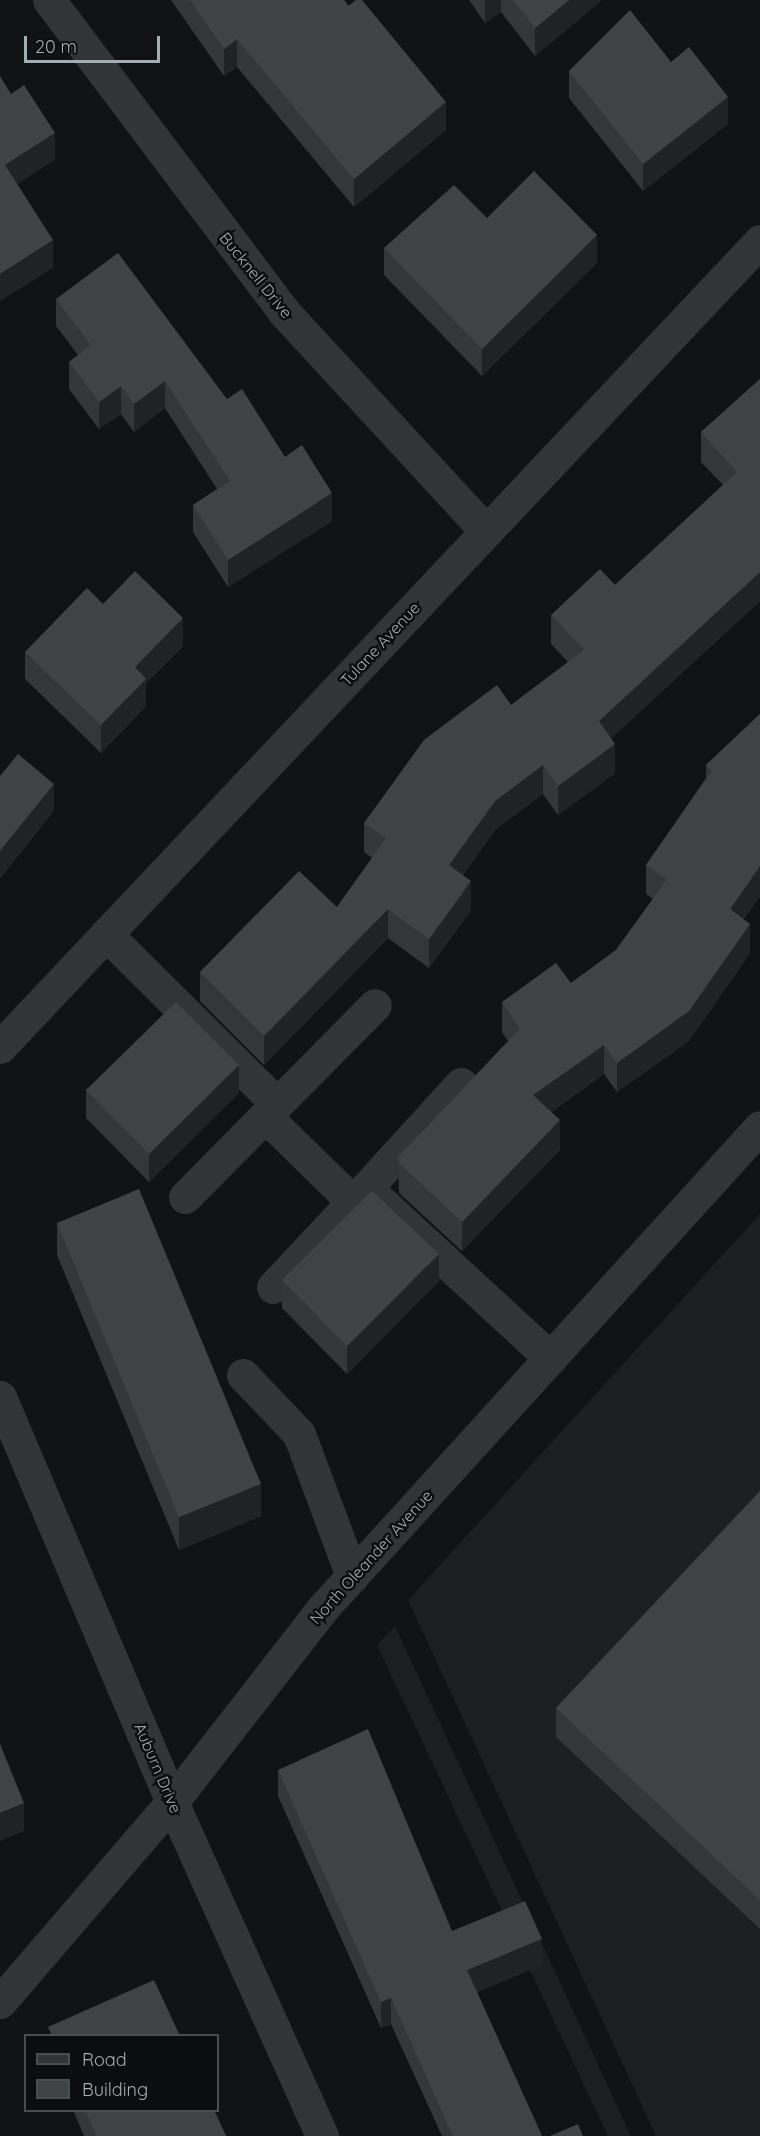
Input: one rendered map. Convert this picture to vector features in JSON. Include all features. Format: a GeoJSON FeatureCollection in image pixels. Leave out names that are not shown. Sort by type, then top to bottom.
{"type":"FeatureCollection","features":[{"type":"Feature","properties":{"kind":"street","name":"Bucknell Drive"},"geometry":{"type":"LineString","coordinates":[[49,0],[284,311],[486,531]]}},
{"type":"Feature","properties":{"kind":"street","name":"Tulane Avenue"},"geometry":{"type":"LineString","coordinates":[[0,1047],[760,241]]}},
{"type":"Feature","properties":{"kind":"street"},"geometry":{"type":"LineString","coordinates":[[106,934],[271,1110],[359,1195],[550,1358]]}},
{"type":"Feature","properties":{"kind":"street"},"geometry":{"type":"LineString","coordinates":[[185,1197],[375,1005]]}},
{"type":"Feature","properties":{"kind":"street"},"geometry":{"type":"LineString","coordinates":[[273,1287],[461,1084]]}},
{"type":"Feature","properties":{"kind":"street","name":"North Oleander Avenue"},"geometry":{"type":"LineString","coordinates":[[0,2002],[172,1802],[352,1576],[760,1127]]}},
{"type":"Feature","properties":{"kind":"street"},"geometry":{"type":"LineString","coordinates":[[243,1375],[299,1434],[352,1576]]}},
{"type":"Feature","properties":{"kind":"street","name":"Auburn Drive"},"geometry":{"type":"LineString","coordinates":[[0,1397],[172,1802],[322,2136]]}},
{"type":"Feature","properties":{"kind":"shaded area"},"geometry":{"type":"Polygon","coordinates":[[[760,1214],[760,2136],[656,2136],[408,1600],[760,1214]]]}},
{"type":"Feature","properties":{"kind":"shaded area"},"geometry":{"type":"Polygon","coordinates":[[[395,1626],[631,2136],[608,2136],[377,1645],[395,1626]]]}},
{"type":"Feature","properties":{"kind":"building"},"geometry":{"type":"Polygon","coordinates":[[[190,0],[344,0],[348,6],[356,0],[362,0],[446,102],[354,179],[237,39],[224,49],[190,0]]]}},
{"type":"Feature","properties":{"kind":"building"},"geometry":{"type":"Polygon","coordinates":[[[513,0],[569,0],[535,28],[513,0]]]}},
{"type":"Feature","properties":{"kind":"building"},"geometry":{"type":"Polygon","coordinates":[[[630,10],[671,62],[689,47],[728,97],[643,164],[569,71],[630,10]]]}},
{"type":"Feature","properties":{"kind":"building"},"geometry":{"type":"Polygon","coordinates":[[[0,76],[11,94],[24,85],[55,133],[5,165],[53,240],[0,274],[0,76]]]}},
{"type":"Feature","properties":{"kind":"building"},"geometry":{"type":"Polygon","coordinates":[[[534,171],[597,235],[482,349],[384,248],[454,185],[487,218],[534,171]]]}},
{"type":"Feature","properties":{"kind":"building"},"geometry":{"type":"Polygon","coordinates":[[[118,253],[227,399],[242,389],[285,457],[302,445],[332,493],[228,560],[193,505],[230,481],[165,381],[134,404],[121,386],[99,402],[69,362],[91,345],[56,299],[118,253]]]}},
{"type":"Feature","properties":{"kind":"building"},"geometry":{"type":"Polygon","coordinates":[[[760,379],[760,572],[599,721],[615,744],[558,786],[543,765],[495,801],[449,865],[471,881],[429,939],[388,909],[264,1036],[200,972],[299,871],[337,907],[386,838],[364,823],[424,740],[497,685],[511,705],[584,650],[551,615],[600,569],[615,585],[737,472],[701,432],[760,379]]]}},
{"type":"Feature","properties":{"kind":"building"},"geometry":{"type":"Polygon","coordinates":[[[135,571],[183,618],[135,667],[146,679],[101,725],[25,652],[87,588],[103,604],[135,571]]]}},
{"type":"Feature","properties":{"kind":"building"},"geometry":{"type":"Polygon","coordinates":[[[760,714],[760,866],[730,909],[750,924],[689,1011],[617,1063],[604,1045],[533,1095],[560,1120],[462,1222],[399,1163],[398,1157],[520,1029],[502,1002],[556,963],[571,983],[616,950],[667,879],[646,865],[712,771],[706,765],[760,714]]]}},
{"type":"Feature","properties":{"kind":"building"},"geometry":{"type":"Polygon","coordinates":[[[18,754],[54,784],[0,851],[0,776],[18,754]]]}},
{"type":"Feature","properties":{"kind":"building"},"geometry":{"type":"Polygon","coordinates":[[[176,1002],[239,1065],[149,1154],[86,1090],[176,1002]]]}},
{"type":"Feature","properties":{"kind":"building"},"geometry":{"type":"Polygon","coordinates":[[[139,1189],[261,1484],[179,1517],[57,1223],[139,1189]]]}},
{"type":"Feature","properties":{"kind":"building"},"geometry":{"type":"Polygon","coordinates":[[[372,1191],[439,1254],[347,1346],[282,1280],[372,1191]]]}},
{"type":"Feature","properties":{"kind":"building"},"geometry":{"type":"Polygon","coordinates":[[[760,1491],[760,1900],[556,1708],[760,1491]]]}},
{"type":"Feature","properties":{"kind":"building"},"geometry":{"type":"Polygon","coordinates":[[[368,1729],[452,1931],[525,1901],[542,1939],[467,1970],[542,2136],[453,2136],[391,1998],[381,2002],[278,1770],[368,1729]]]}},
{"type":"Feature","properties":{"kind":"building"},"geometry":{"type":"Polygon","coordinates":[[[0,1744],[24,1803],[0,1813],[0,1744]]]}},
{"type":"Feature","properties":{"kind":"building"},"geometry":{"type":"Polygon","coordinates":[[[154,1980],[179,2034],[51,2034],[48,2027],[154,1980]]]}},
{"type":"Feature","properties":{"kind":"building"},"geometry":{"type":"Polygon","coordinates":[[[86,2112],[215,2112],[226,2136],[97,2136],[86,2112]]]}},
{"type":"Feature","properties":{"kind":"building"},"geometry":{"type":"Polygon","coordinates":[[[578,2124],[583,2136],[550,2136],[578,2124]]]}}]}
